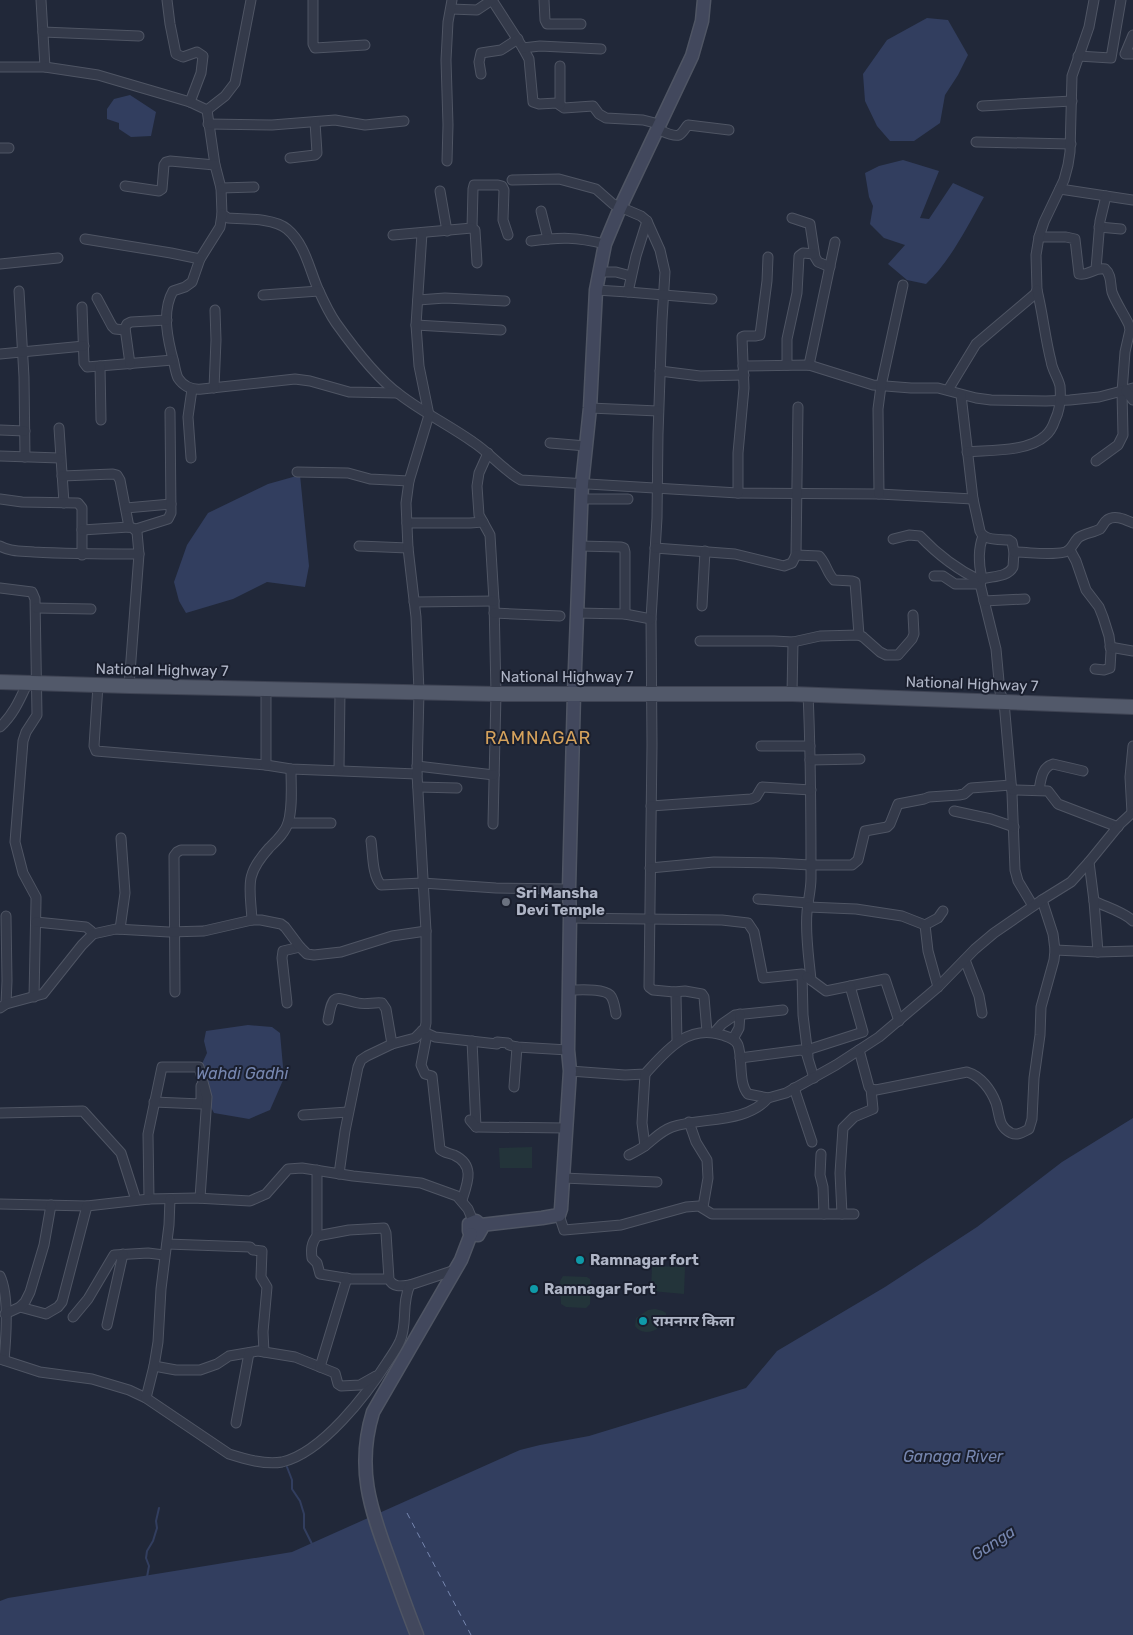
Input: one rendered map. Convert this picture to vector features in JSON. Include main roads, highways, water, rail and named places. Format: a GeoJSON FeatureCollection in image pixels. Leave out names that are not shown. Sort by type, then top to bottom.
{"type":"FeatureCollection","features":[{"type":"Feature","properties":{"kind":"main road"},"geometry":{"type":"LineString","coordinates":[[417,1635],[374,1519],[367,1492],[365,1466],[368,1428],[373,1412],[455,1270],[467,1247],[471,1234],[481,1232],[477,1223],[542,1218],[559,1214],[562,1201],[570,1071],[568,1050],[570,990],[569,889],[582,484],[590,408],[596,290],[605,244],[620,208],[692,56],[702,21],[704,0]]}},
{"type":"Feature","properties":{"kind":"main road","name":"National Highway 7"},"geometry":{"type":"LineString","coordinates":[[0,682],[496,694],[808,694],[1133,707]]}},
{"type":"Feature","properties":{"kind":"water"},"geometry":{"type":"Polygon","coordinates":[[[927,18],[948,20],[968,55],[945,95],[940,123],[914,141],[890,141],[877,126],[865,101],[863,74],[887,40],[927,18]]]}},
{"type":"Feature","properties":{"kind":"water"},"geometry":{"type":"Polygon","coordinates":[[[130,95],[156,112],[151,136],[131,137],[119,129],[119,123],[107,119],[107,109],[114,99],[130,95]]]}},
{"type":"Feature","properties":{"kind":"water"},"geometry":{"type":"Polygon","coordinates":[[[903,160],[939,171],[920,218],[929,219],[953,183],[984,197],[951,254],[926,284],[907,280],[888,264],[905,245],[884,238],[870,224],[873,206],[869,197],[865,173],[879,166],[903,160]]]}},
{"type":"Feature","properties":{"kind":"water"},"geometry":{"type":"Polygon","coordinates":[[[300,475],[309,566],[305,587],[267,582],[233,599],[186,613],[179,601],[174,582],[187,545],[208,513],[268,484],[300,475]]]}},
{"type":"Feature","properties":{"kind":"water","name":"Wahdi Gadhi"},"geometry":{"type":"Polygon","coordinates":[[[248,1025],[272,1027],[280,1033],[284,1078],[270,1110],[249,1119],[214,1113],[203,1092],[200,1068],[207,1053],[204,1041],[206,1031],[248,1025]]]}},
{"type":"Feature","properties":{"kind":"water","name":"Ganaga River"},"geometry":{"type":"Polygon","coordinates":[[[1133,1118],[1133,1635],[0,1635],[0,1601],[8,1598],[292,1552],[520,1450],[589,1436],[746,1388],[777,1351],[885,1287],[977,1227],[1062,1162],[1133,1118]]]}},
{"type":"Feature","properties":{"kind":"waterway","name":"RAMNAGAR"},"geometry":{"type":"LineString","coordinates":[[287,1467],[292,1480],[292,1489],[300,1501],[304,1514],[304,1528],[313,1546]]}},
{"type":"Feature","properties":{"kind":"waterway","name":"RAMNAGAR"},"geometry":{"type":"LineString","coordinates":[[147,1577],[149,1566],[146,1558],[147,1551],[153,1541],[157,1528],[156,1521],[159,1508]]}},
{"type":"Feature","properties":{"kind":"place","name":"Sri Mansha Devi Temple"},"geometry":{"type":"Point","coordinates":[506,902]}},
{"type":"Feature","properties":{"kind":"place","name":"Ramnagar fort"},"geometry":{"type":"Point","coordinates":[580,1260]}},
{"type":"Feature","properties":{"kind":"place","name":"Ramnagar Fort"},"geometry":{"type":"Point","coordinates":[534,1289]}},
{"type":"Feature","properties":{"kind":"place","name":"रामनगर किला"},"geometry":{"type":"Point","coordinates":[643,1321]}},
{"type":"Feature","properties":{"kind":"district","name":"RAMNAGAR"},"geometry":{"type":"Point","coordinates":[538,738]}},
{"type":"Feature","properties":{"kind":"water label","name":"Ganga"},"geometry":{"type":"Point","coordinates":[993,1543]}}]}
